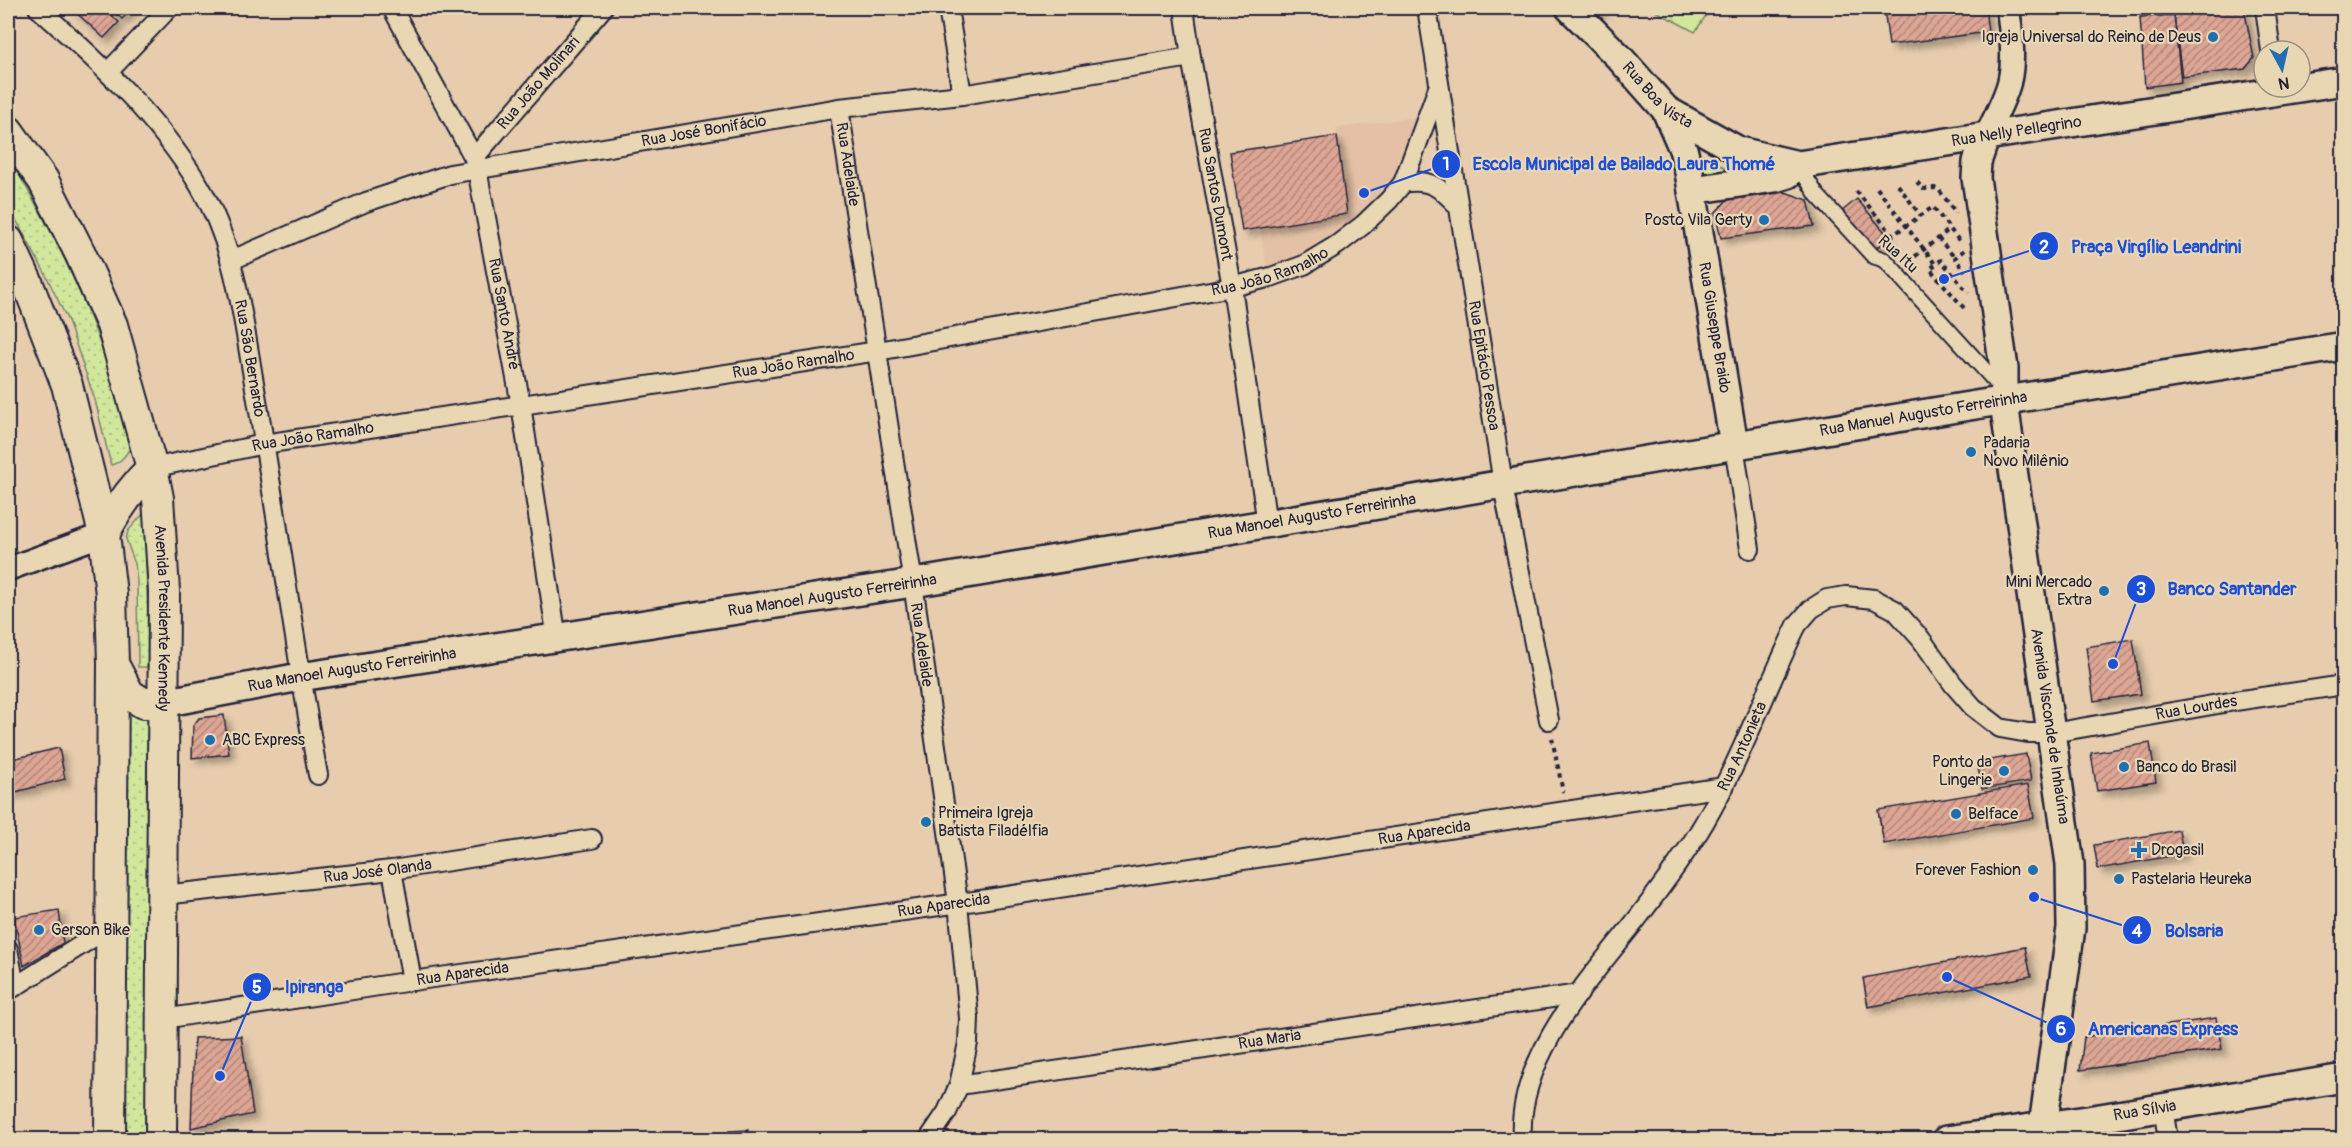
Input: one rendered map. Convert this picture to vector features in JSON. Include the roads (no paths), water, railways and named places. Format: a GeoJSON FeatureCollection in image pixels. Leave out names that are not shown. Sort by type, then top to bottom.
{"type":"FeatureCollection","features":[{"type":"Feature","properties":{"kind":"main road","name":"Rua Boa Vista"},"geometry":{"type":"LineString","coordinates":[[1570,8],[1619,57],[1666,110],[1740,150],[1798,165]]}},
{"type":"Feature","properties":{"kind":"main road","name":"Rua Nelly Pellegrino"},"geometry":{"type":"LineString","coordinates":[[2312,85],[2343,81]]}},
{"type":"Feature","properties":{"kind":"main road","name":"Rua Nelly Pellegrino"},"geometry":{"type":"LineString","coordinates":[[1692,190],[1775,178],[1788,174],[1798,165],[2252,93]]}},
{"type":"Feature","properties":{"kind":"main road","name":"Rua Giuseppe Braido"},"geometry":{"type":"LineString","coordinates":[[1666,110],[1683,149],[1692,190],[1734,445]]}},
{"type":"Feature","properties":{"kind":"main road","name":"Avenida Presidente Kennedy"},"geometry":{"type":"LineString","coordinates":[[8,131],[43,180],[80,253],[112,325],[152,468],[158,498],[165,591],[161,1140]]}},
{"type":"Feature","properties":{"kind":"main road","name":"Avenida Visconde de Inhaúma"},"geometry":{"type":"LineString","coordinates":[[1986,136],[1977,162],[1976,178],[2004,368],[2004,396],[2066,825],[2072,899],[2065,983],[2042,1132]]}},
{"type":"Feature","properties":{"kind":"main road"},"geometry":{"type":"LineString","coordinates":[[8,241],[27,282],[67,385],[104,534],[111,594],[113,664],[110,1140]]}},
{"type":"Feature","properties":{"kind":"main road","name":"Rua Manuel Augusto Ferreirinha"},"geometry":{"type":"LineString","coordinates":[[1503,485],[2004,396],[2343,346]]}},
{"type":"Feature","properties":{"kind":"main road"},"geometry":{"type":"LineString","coordinates":[[104,534],[131,488],[152,468]]}},
{"type":"Feature","properties":{"kind":"main road","name":"Rua Manoel Augusto Ferreirinha"},"geometry":{"type":"LineString","coordinates":[[163,703],[300,677],[913,583],[1503,485]]}},
{"type":"Feature","properties":{"kind":"main road"},"geometry":{"type":"LineString","coordinates":[[113,664],[129,694],[143,703],[163,703]]}},
{"type":"Feature","properties":{"kind":"main road","name":"Rua Sílvia"},"geometry":{"type":"LineString","coordinates":[[1946,1140],[2042,1132],[2163,1107],[2343,1078]]}},
{"type":"Feature","properties":{"kind":"street","name":"Rua São Bernardo"},"geometry":{"type":"LineString","coordinates":[[38,8],[108,71],[172,146],[200,186],[216,218],[232,260],[318,775]]}},
{"type":"Feature","properties":{"kind":"street"},"geometry":{"type":"LineString","coordinates":[[108,71],[169,8]]}},
{"type":"Feature","properties":{"kind":"street","name":"Rua Santo André"},"geometry":{"type":"LineString","coordinates":[[392,8],[476,164],[521,405],[557,639]]}},
{"type":"Feature","properties":{"kind":"street","name":"Rua João Molinari"},"geometry":{"type":"LineString","coordinates":[[476,164],[603,8]]}},
{"type":"Feature","properties":{"kind":"street"},"geometry":{"type":"LineString","coordinates":[[948,8],[962,94]]}},
{"type":"Feature","properties":{"kind":"street","name":"Rua Santos Dumont"},"geometry":{"type":"LineString","coordinates":[[1184,8],[1232,287],[1267,524]]}},
{"type":"Feature","properties":{"kind":"street","name":"Rua Epitácio Pessoa"},"geometry":{"type":"LineString","coordinates":[[1427,8],[1503,485],[1549,720]]}},
{"type":"Feature","properties":{"kind":"street"},"geometry":{"type":"LineString","coordinates":[[1986,136],[2008,85],[2012,65],[2008,8]]}},
{"type":"Feature","properties":{"kind":"street"},"geometry":{"type":"LineString","coordinates":[[2265,8],[2269,39]]}},
{"type":"Feature","properties":{"kind":"street","name":"Rua José Bonifácio"},"geometry":{"type":"LineString","coordinates":[[232,260],[366,202],[476,164],[840,108],[962,94],[1191,57]]}},
{"type":"Feature","properties":{"kind":"street","name":"Rua João Ramalho"},"geometry":{"type":"LineString","coordinates":[[152,468],[264,444],[878,351],[1232,287],[1271,277],[1304,265],[1337,245],[1363,225],[1403,183],[1439,85]]}},
{"type":"Feature","properties":{"kind":"street","name":"Rua Adelaide"},"geometry":{"type":"LineString","coordinates":[[840,108],[913,583],[958,903],[969,1018],[968,1043],[959,1085],[947,1112],[928,1140]]}},
{"type":"Feature","properties":{"kind":"street","name":"Rua Itu"},"geometry":{"type":"LineString","coordinates":[[1798,165],[1817,195],[1874,256],[1885,260],[1956,338],[2004,396]]}},
{"type":"Feature","properties":{"kind":"street"},"geometry":{"type":"LineString","coordinates":[[1403,183],[1426,182],[1446,193],[1459,207]]}},
{"type":"Feature","properties":{"kind":"street","name":"Rua Giuseppe Braido"},"geometry":{"type":"LineString","coordinates":[[1734,445],[1750,549]]}},
{"type":"Feature","properties":{"kind":"street"},"geometry":{"type":"LineString","coordinates":[[8,569],[104,534]]}},
{"type":"Feature","properties":{"kind":"street","name":"Rua Antonieta"},"geometry":{"type":"LineString","coordinates":[[1522,1140],[1521,1119],[1524,1097],[1533,1070],[1579,994],[1647,906],[1703,824],[1724,787],[1797,625],[1810,609],[1827,599],[1846,596],[1874,599],[1895,610],[1921,639],[1953,684],[1973,707],[2000,728],[2028,733],[2052,733]]}},
{"type":"Feature","properties":{"kind":"street","name":"Rua Lourdes"},"geometry":{"type":"LineString","coordinates":[[2052,733],[2224,702],[2343,685]]}},
{"type":"Feature","properties":{"kind":"street","name":"Rua Aparecida"},"geometry":{"type":"LineString","coordinates":[[163,1019],[958,903],[1724,787]]}},
{"type":"Feature","properties":{"kind":"street","name":"Rua José Olanda"},"geometry":{"type":"LineString","coordinates":[[163,896],[392,870],[592,839]]}},
{"type":"Feature","properties":{"kind":"street"},"geometry":{"type":"LineString","coordinates":[[392,870],[412,981]]}},
{"type":"Feature","properties":{"kind":"street"},"geometry":{"type":"LineString","coordinates":[[8,949],[11,989],[110,927]]}},
{"type":"Feature","properties":{"kind":"street","name":"Rua Maria"},"geometry":{"type":"LineString","coordinates":[[959,1085],[1579,994]]}},
{"type":"Feature","properties":{"kind":"street"},"geometry":{"type":"LineString","coordinates":[[2163,1107],[2168,1140]]}},
{"type":"Feature","properties":{"kind":"place","name":"Igreja Universal do Reino de Deus"},"geometry":{"type":"Point","coordinates":[2213,37]}},
{"type":"Feature","properties":{"kind":"place","name":"Escola Municipal de Bailado Laura Thomé"},"geometry":{"type":"Point","coordinates":[1364,193]}},
{"type":"Feature","properties":{"kind":"place","name":"Posto Vila Gerty"},"geometry":{"type":"Point","coordinates":[1764,220]}},
{"type":"Feature","properties":{"kind":"place","name":"Praça Virgílio Leandrini"},"geometry":{"type":"Point","coordinates":[1944,279]}},
{"type":"Feature","properties":{"kind":"place","name":"Padaria Novo Milênio"},"geometry":{"type":"Point","coordinates":[1971,452]}},
{"type":"Feature","properties":{"kind":"place","name":"Mini Mercado Extra"},"geometry":{"type":"Point","coordinates":[2104,591]}},
{"type":"Feature","properties":{"kind":"place","name":"Banco Santander"},"geometry":{"type":"Point","coordinates":[2113,664]}},
{"type":"Feature","properties":{"kind":"place","name":"ABC Express"},"geometry":{"type":"Point","coordinates":[210,740]}},
{"type":"Feature","properties":{"kind":"place","name":"Banco do Brasil"},"geometry":{"type":"Point","coordinates":[2124,767]}},
{"type":"Feature","properties":{"kind":"place","name":"Ponto da Lingerie"},"geometry":{"type":"Point","coordinates":[2004,771]}},
{"type":"Feature","properties":{"kind":"place","name":"Belface"},"geometry":{"type":"Point","coordinates":[1956,814]}},
{"type":"Feature","properties":{"kind":"place","name":"Primeira Igreja Batista Filadélfia"},"geometry":{"type":"Point","coordinates":[926,822]}},
{"type":"Feature","properties":{"kind":"place","name":"Drogasil"},"geometry":{"type":"Point","coordinates":[2139,850]}},
{"type":"Feature","properties":{"kind":"place","name":"Forever Fashion"},"geometry":{"type":"Point","coordinates":[2033,870]}},
{"type":"Feature","properties":{"kind":"place","name":"Pastelaria Heureka"},"geometry":{"type":"Point","coordinates":[2119,879]}},
{"type":"Feature","properties":{"kind":"place","name":"Bolsaria"},"geometry":{"type":"Point","coordinates":[2034,897]}},
{"type":"Feature","properties":{"kind":"place","name":"Gerson Bike"},"geometry":{"type":"Point","coordinates":[39,930]}},
{"type":"Feature","properties":{"kind":"place","name":"Americanas Express"},"geometry":{"type":"Point","coordinates":[1947,977]}},
{"type":"Feature","properties":{"kind":"place","name":"Ipiranga"},"geometry":{"type":"Point","coordinates":[220,1076]}}]}
